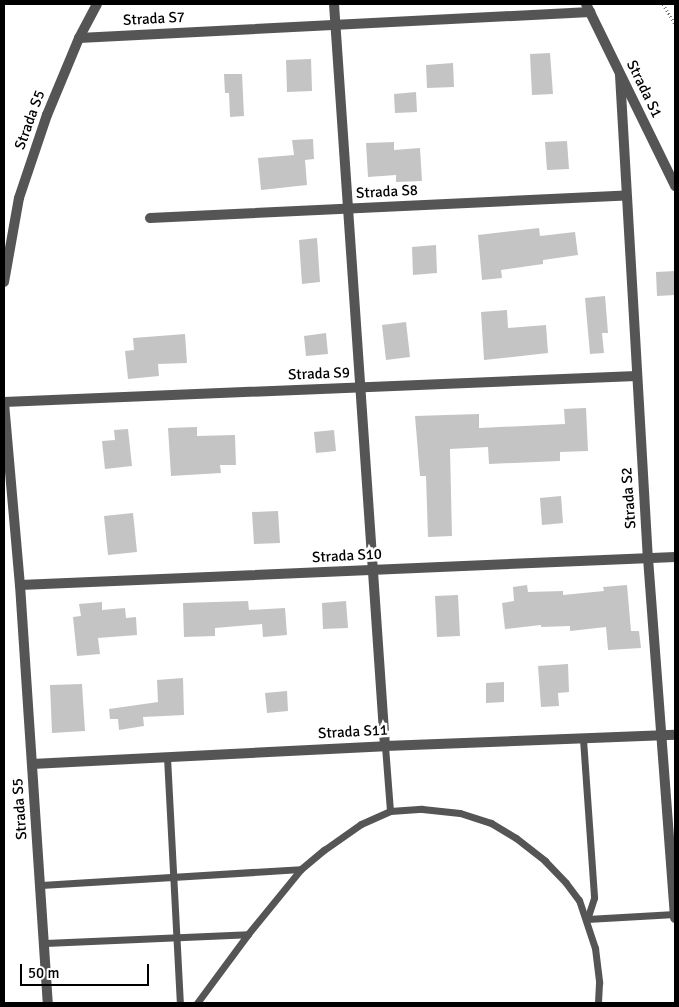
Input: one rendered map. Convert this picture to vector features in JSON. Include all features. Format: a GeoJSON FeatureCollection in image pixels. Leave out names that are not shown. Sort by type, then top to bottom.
{"type":"FeatureCollection","features":[{"type":"Feature","properties":{"kind":"street","name":"Strada S5"},"geometry":{"type":"LineString","coordinates":[[4,282],[19,198],[47,115],[79,38],[97,4]]}},
{"type":"Feature","properties":{"kind":"street"},"geometry":{"type":"LineString","coordinates":[[334,4],[385,746]]}},
{"type":"Feature","properties":{"kind":"street","name":"Strada S7"},"geometry":{"type":"LineString","coordinates":[[79,38],[335,25],[588,8]]}},
{"type":"Feature","properties":{"kind":"street","name":"Strada S1"},"geometry":{"type":"LineString","coordinates":[[588,8],[675,186]]}},
{"type":"Feature","properties":{"kind":"street","name":"Strada S2"},"geometry":{"type":"LineString","coordinates":[[620,75],[636,376],[675,918]]}},
{"type":"Feature","properties":{"kind":"street","name":"Strada S8"},"geometry":{"type":"LineString","coordinates":[[150,218],[625,196]]}},
{"type":"Feature","properties":{"kind":"street","name":"Strada S9"},"geometry":{"type":"LineString","coordinates":[[4,403],[636,376]]}},
{"type":"Feature","properties":{"kind":"street","name":"Strada S5"},"geometry":{"type":"LineString","coordinates":[[4,403],[20,585],[48,1003]]}},
{"type":"Feature","properties":{"kind":"street","name":"Strada S10"},"geometry":{"type":"LineString","coordinates":[[20,585],[675,557]]}},
{"type":"Feature","properties":{"kind":"street","name":"Strada S11"},"geometry":{"type":"LineString","coordinates":[[32,764],[385,746],[675,736]]}},
{"type":"Feature","properties":{"kind":"lane"},"geometry":{"type":"LineString","coordinates":[[583,739],[594,898],[587,919]]}},
{"type":"Feature","properties":{"kind":"lane"},"geometry":{"type":"LineString","coordinates":[[385,746],[390,811]]}},
{"type":"Feature","properties":{"kind":"lane"},"geometry":{"type":"LineString","coordinates":[[167,757],[180,1003]]}},
{"type":"Feature","properties":{"kind":"lane"},"geometry":{"type":"LineString","coordinates":[[197,1003],[248,934],[301,869],[361,824],[390,811],[422,809],[460,812],[491,823],[516,838],[545,861],[579,900],[587,919],[595,948],[599,983],[598,1003]]}},
{"type":"Feature","properties":{"kind":"lane"},"geometry":{"type":"LineString","coordinates":[[41,885],[174,875],[301,869]]}},
{"type":"Feature","properties":{"kind":"lane"},"geometry":{"type":"LineString","coordinates":[[587,919],[675,914]]}},
{"type":"Feature","properties":{"kind":"lane"},"geometry":{"type":"LineString","coordinates":[[44,943],[248,934]]}},
{"type":"Feature","properties":{"kind":"path"},"geometry":{"type":"LineString","coordinates":[[663,4],[675,24]]}},
{"type":"Feature","properties":{"kind":"building"},"geometry":{"type":"Polygon","coordinates":[[[550,53],[553,94],[532,95],[530,54],[550,53]]]}},
{"type":"Feature","properties":{"kind":"building"},"geometry":{"type":"Polygon","coordinates":[[[311,59],[312,91],[287,92],[286,60],[311,59]]]}},
{"type":"Feature","properties":{"kind":"building"},"geometry":{"type":"Polygon","coordinates":[[[453,63],[454,87],[427,88],[426,65],[453,63]]]}},
{"type":"Feature","properties":{"kind":"building"},"geometry":{"type":"Polygon","coordinates":[[[224,74],[242,74],[244,116],[230,117],[229,93],[225,93],[224,74]]]}},
{"type":"Feature","properties":{"kind":"building"},"geometry":{"type":"Polygon","coordinates":[[[416,92],[417,112],[395,113],[394,94],[416,92]]]}},
{"type":"Feature","properties":{"kind":"building"},"geometry":{"type":"Polygon","coordinates":[[[313,139],[314,159],[305,160],[307,185],[261,190],[258,158],[294,155],[292,140],[313,139]]]}},
{"type":"Feature","properties":{"kind":"building"},"geometry":{"type":"Polygon","coordinates":[[[567,141],[569,169],[547,170],[545,142],[567,141]]]}},
{"type":"Feature","properties":{"kind":"building"},"geometry":{"type":"Polygon","coordinates":[[[394,142],[394,150],[420,148],[422,181],[396,182],[396,175],[368,177],[366,143],[394,142]]]}},
{"type":"Feature","properties":{"kind":"building"},"geometry":{"type":"Polygon","coordinates":[[[539,228],[540,236],[575,232],[578,255],[543,260],[543,264],[501,270],[502,278],[482,280],[478,235],[539,228]]]}},
{"type":"Feature","properties":{"kind":"building"},"geometry":{"type":"Polygon","coordinates":[[[317,238],[320,282],[302,284],[299,240],[317,238]]]}},
{"type":"Feature","properties":{"kind":"building"},"geometry":{"type":"Polygon","coordinates":[[[436,245],[437,273],[413,275],[412,247],[436,245]]]}},
{"type":"Feature","properties":{"kind":"building"},"geometry":{"type":"Polygon","coordinates":[[[675,271],[675,295],[657,296],[656,272],[675,271]]]}},
{"type":"Feature","properties":{"kind":"building"},"geometry":{"type":"Polygon","coordinates":[[[605,296],[608,333],[602,333],[604,353],[590,354],[585,298],[605,296]]]}},
{"type":"Feature","properties":{"kind":"building"},"geometry":{"type":"Polygon","coordinates":[[[507,310],[508,328],[546,325],[548,353],[484,360],[481,312],[507,310]]]}},
{"type":"Feature","properties":{"kind":"building"},"geometry":{"type":"Polygon","coordinates":[[[406,322],[410,357],[386,360],[382,325],[406,322]]]}},
{"type":"Feature","properties":{"kind":"building"},"geometry":{"type":"Polygon","coordinates":[[[326,333],[328,354],[306,356],[304,336],[326,333]]]}},
{"type":"Feature","properties":{"kind":"building"},"geometry":{"type":"Polygon","coordinates":[[[185,334],[187,363],[158,364],[159,376],[128,379],[125,351],[134,350],[133,338],[185,334]]]}},
{"type":"Feature","properties":{"kind":"building"},"geometry":{"type":"Polygon","coordinates":[[[586,408],[588,451],[560,452],[560,461],[489,464],[488,447],[450,449],[452,536],[428,537],[426,476],[420,476],[415,416],[479,414],[479,428],[565,424],[564,409],[586,408]]]}},
{"type":"Feature","properties":{"kind":"building"},"geometry":{"type":"Polygon","coordinates":[[[197,427],[197,436],[235,435],[236,465],[220,465],[221,473],[171,476],[168,428],[197,427]]]}},
{"type":"Feature","properties":{"kind":"building"},"geometry":{"type":"Polygon","coordinates":[[[128,429],[132,466],[105,469],[102,441],[115,440],[114,430],[128,429]]]}},
{"type":"Feature","properties":{"kind":"building"},"geometry":{"type":"Polygon","coordinates":[[[334,430],[336,451],[316,453],[314,432],[334,430]]]}},
{"type":"Feature","properties":{"kind":"building"},"geometry":{"type":"Polygon","coordinates":[[[561,496],[563,523],[542,525],[540,498],[561,496]]]}},
{"type":"Feature","properties":{"kind":"building"},"geometry":{"type":"Polygon","coordinates":[[[278,511],[280,543],[254,544],[252,512],[278,511]]]}},
{"type":"Feature","properties":{"kind":"building"},"geometry":{"type":"Polygon","coordinates":[[[133,513],[137,552],[108,555],[104,516],[133,513]]]}},
{"type":"Feature","properties":{"kind":"building"},"geometry":{"type":"Polygon","coordinates":[[[527,585],[528,592],[563,591],[563,595],[604,591],[603,587],[627,585],[631,631],[639,631],[641,648],[608,650],[606,627],[570,631],[570,626],[541,627],[541,625],[505,629],[502,603],[514,601],[513,587],[527,585]]]}},
{"type":"Feature","properties":{"kind":"building"},"geometry":{"type":"Polygon","coordinates":[[[458,595],[460,636],[437,637],[435,596],[458,595]]]}},
{"type":"Feature","properties":{"kind":"building"},"geometry":{"type":"Polygon","coordinates":[[[248,601],[249,610],[285,608],[287,635],[263,637],[262,624],[215,628],[215,636],[184,637],[183,603],[248,601]]]}},
{"type":"Feature","properties":{"kind":"building"},"geometry":{"type":"Polygon","coordinates":[[[346,601],[348,628],[323,629],[322,603],[346,601]]]}},
{"type":"Feature","properties":{"kind":"building"},"geometry":{"type":"Polygon","coordinates":[[[102,602],[102,610],[125,608],[126,618],[136,617],[137,635],[98,638],[100,654],[77,656],[73,617],[81,616],[79,604],[102,602]]]}},
{"type":"Feature","properties":{"kind":"building"},"geometry":{"type":"Polygon","coordinates":[[[568,664],[569,692],[558,693],[559,706],[541,707],[538,666],[568,664]]]}},
{"type":"Feature","properties":{"kind":"building"},"geometry":{"type":"Polygon","coordinates":[[[183,678],[184,715],[143,717],[144,726],[119,730],[118,719],[110,719],[109,709],[158,702],[157,680],[183,678]]]}},
{"type":"Feature","properties":{"kind":"building"},"geometry":{"type":"Polygon","coordinates":[[[504,682],[504,702],[486,703],[486,683],[504,682]]]}},
{"type":"Feature","properties":{"kind":"building"},"geometry":{"type":"Polygon","coordinates":[[[82,684],[85,731],[52,733],[50,685],[82,684]]]}},
{"type":"Feature","properties":{"kind":"building"},"geometry":{"type":"Polygon","coordinates":[[[287,691],[288,711],[267,713],[265,693],[287,691]]]}}]}
